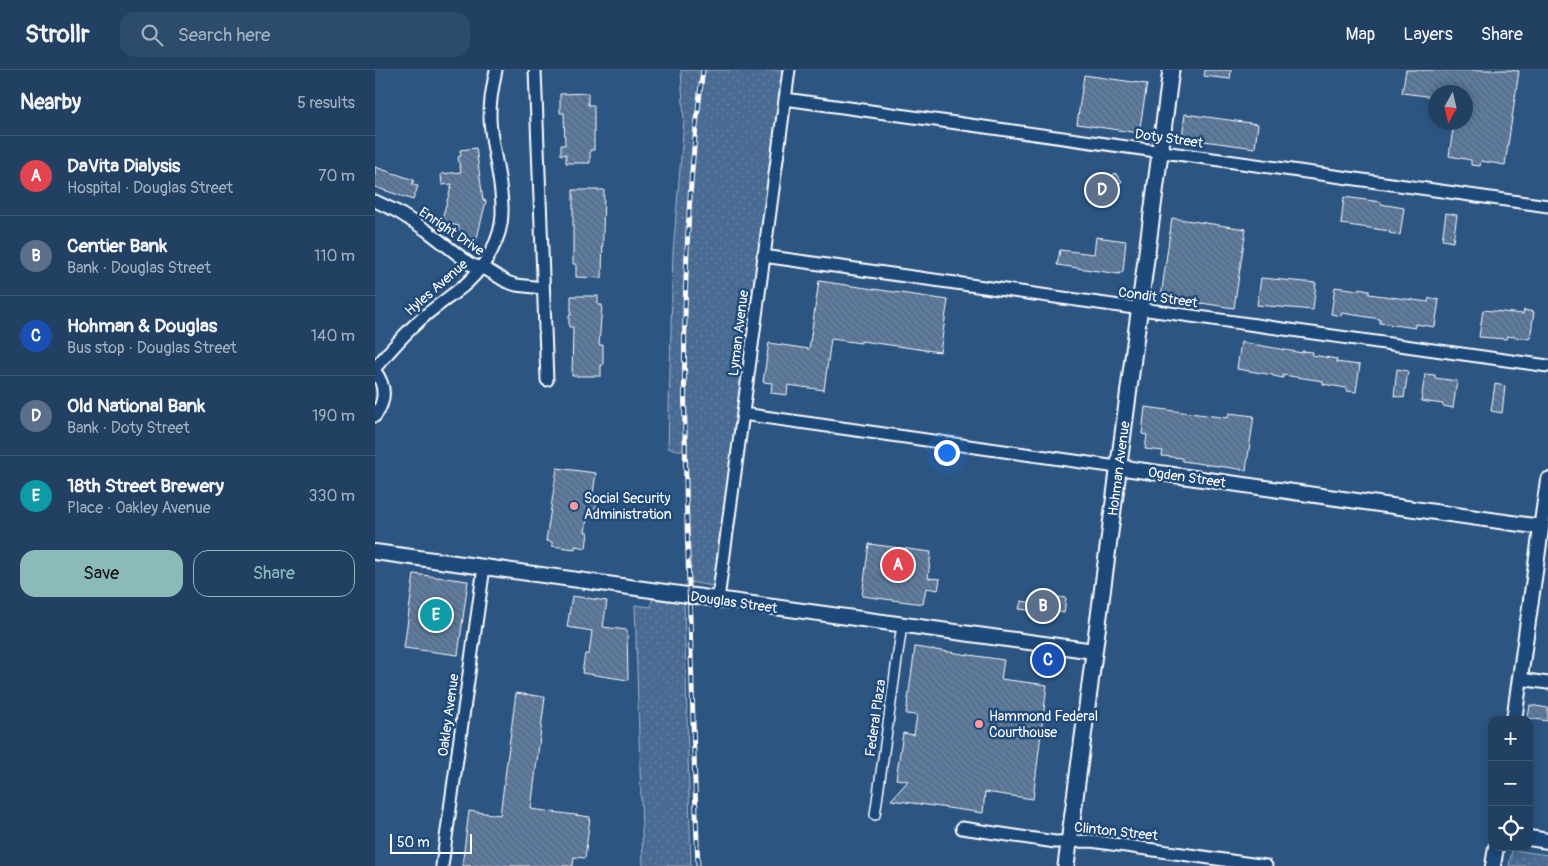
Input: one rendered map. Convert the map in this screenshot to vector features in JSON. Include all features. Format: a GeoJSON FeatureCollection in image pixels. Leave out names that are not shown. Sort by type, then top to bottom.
{"type":"FeatureCollection","features":[{"type":"Feature","properties":{"kind":"main road","name":"Hohman Avenue"},"geometry":{"type":"LineString","coordinates":[[1066,866],[1117,467],[1171,70]]}},
{"type":"Feature","properties":{"kind":"street","name":"Hyles Avenue"},"geometry":{"type":"LineString","coordinates":[[375,370],[420,320],[467,283],[481,268],[494,246],[503,214],[491,129],[490,102],[496,70]]}},
{"type":"Feature","properties":{"kind":"street"},"geometry":{"type":"LineString","coordinates":[[535,70],[547,380]]}},
{"type":"Feature","properties":{"kind":"street","name":"Lyman Avenue"},"geometry":{"type":"LineString","coordinates":[[718,599],[789,70]]}},
{"type":"Feature","properties":{"kind":"street","name":"Doty Street"},"geometry":{"type":"LineString","coordinates":[[785,98],[1548,206]]}},
{"type":"Feature","properties":{"kind":"street","name":"Enright Drive"},"geometry":{"type":"LineString","coordinates":[[375,201],[398,212],[426,230],[470,264],[516,285],[543,288]]}},
{"type":"Feature","properties":{"kind":"street","name":"Condit Street"},"geometry":{"type":"LineString","coordinates":[[763,256],[1548,366]]}},
{"type":"Feature","properties":{"kind":"street"},"geometry":{"type":"LineString","coordinates":[[375,370],[383,387],[384,397],[381,407],[375,416]]}},
{"type":"Feature","properties":{"kind":"street","name":"Ogden Street"},"geometry":{"type":"LineString","coordinates":[[743,414],[1545,527]]}},
{"type":"Feature","properties":{"kind":"street"},"geometry":{"type":"LineString","coordinates":[[1515,716],[1545,527],[1548,480]]}},
{"type":"Feature","properties":{"kind":"street","name":"Douglas Street"},"geometry":{"type":"LineString","coordinates":[[375,552],[1094,651]]}},
{"type":"Feature","properties":{"kind":"street","name":"Oakley Avenue"},"geometry":{"type":"LineString","coordinates":[[442,866],[484,567]]}},
{"type":"Feature","properties":{"kind":"street","name":"Federal Plaza"},"geometry":{"type":"LineString","coordinates":[[875,815],[902,625]]}},
{"type":"Feature","properties":{"kind":"street"},"geometry":{"type":"LineString","coordinates":[[1520,679],[1548,683]]}},
{"type":"Feature","properties":{"kind":"street","name":"Clinton Street"},"geometry":{"type":"LineString","coordinates":[[962,828],[1055,842],[1091,841],[1267,866]]}},
{"type":"Feature","properties":{"kind":"street"},"geometry":{"type":"LineString","coordinates":[[1533,839],[1548,841]]}},
{"type":"Feature","properties":{"kind":"street"},"geometry":{"type":"LineString","coordinates":[[1493,866],[1495,851]]}},
{"type":"Feature","properties":{"kind":"shaded area"},"geometry":{"type":"Polygon","coordinates":[[[681,70],[787,70],[719,587],[689,582],[684,451],[668,448],[673,252],[684,121],[681,70]]]}},
{"type":"Feature","properties":{"kind":"shaded area"},"geometry":{"type":"Polygon","coordinates":[[[652,599],[684,603],[691,866],[643,866],[635,605],[651,607],[652,599]]]}},
{"type":"Feature","properties":{"kind":"shaded area"},"geometry":{"type":"Polygon","coordinates":[[[1512,851],[1548,855],[1548,866],[1509,866],[1512,851]]]}},
{"type":"Feature","properties":{"kind":"building"},"geometry":{"type":"Polygon","coordinates":[[[1205,70],[1231,70],[1230,79],[1204,76],[1205,70]]]}},
{"type":"Feature","properties":{"kind":"building"},"geometry":{"type":"Polygon","coordinates":[[[1406,70],[1519,71],[1505,165],[1481,161],[1480,166],[1471,165],[1471,160],[1449,156],[1453,130],[1473,130],[1473,85],[1428,85],[1428,96],[1402,93],[1406,70]]]}},
{"type":"Feature","properties":{"kind":"building"},"geometry":{"type":"Polygon","coordinates":[[[1084,75],[1147,84],[1139,133],[1077,124],[1084,75]]]}},
{"type":"Feature","properties":{"kind":"building"},"geometry":{"type":"Polygon","coordinates":[[[588,93],[588,105],[594,105],[594,150],[590,150],[590,163],[566,163],[566,154],[561,155],[561,145],[565,145],[564,113],[560,113],[560,94],[588,93]]]}},
{"type":"Feature","properties":{"kind":"building"},"geometry":{"type":"Polygon","coordinates":[[[1185,114],[1258,124],[1255,148],[1182,138],[1185,114]]]}},
{"type":"Feature","properties":{"kind":"building"},"geometry":{"type":"Polygon","coordinates":[[[476,148],[483,200],[486,201],[476,242],[461,238],[462,232],[458,231],[459,226],[441,222],[452,184],[442,185],[441,174],[461,172],[458,157],[461,156],[460,150],[476,148]]]}},
{"type":"Feature","properties":{"kind":"building"},"geometry":{"type":"Polygon","coordinates":[[[375,167],[414,180],[412,185],[418,186],[413,200],[375,187],[375,167]]]}},
{"type":"Feature","properties":{"kind":"building"},"geometry":{"type":"Polygon","coordinates":[[[1115,173],[1122,181],[1108,196],[1107,200],[1095,203],[1088,183],[1100,179],[1103,185],[1115,173]]]}},
{"type":"Feature","properties":{"kind":"building"},"geometry":{"type":"Polygon","coordinates":[[[573,190],[604,190],[602,278],[576,277],[576,264],[573,264],[573,190]]]}},
{"type":"Feature","properties":{"kind":"building"},"geometry":{"type":"Polygon","coordinates":[[[1344,197],[1381,202],[1381,204],[1404,208],[1400,235],[1389,233],[1390,231],[1341,224],[1344,197]]]}},
{"type":"Feature","properties":{"kind":"building"},"geometry":{"type":"Polygon","coordinates":[[[1446,213],[1457,215],[1453,242],[1442,240],[1446,213]]]}},
{"type":"Feature","properties":{"kind":"building"},"geometry":{"type":"Polygon","coordinates":[[[1172,218],[1246,229],[1234,308],[1161,297],[1172,218]]]}},
{"type":"Feature","properties":{"kind":"building"},"geometry":{"type":"Polygon","coordinates":[[[1096,237],[1126,241],[1123,271],[1119,274],[1057,265],[1060,250],[1094,254],[1096,237]]]}},
{"type":"Feature","properties":{"kind":"building"},"geometry":{"type":"Polygon","coordinates":[[[1261,278],[1316,283],[1313,310],[1257,305],[1261,278]]]}},
{"type":"Feature","properties":{"kind":"building"},"geometry":{"type":"Polygon","coordinates":[[[819,281],[948,300],[940,352],[861,341],[861,343],[831,339],[824,390],[788,385],[787,395],[771,393],[772,383],[763,382],[769,343],[809,349],[819,281]]]}},
{"type":"Feature","properties":{"kind":"building"},"geometry":{"type":"Polygon","coordinates":[[[1335,287],[1359,290],[1359,288],[1369,290],[1369,294],[1428,302],[1429,298],[1439,300],[1435,327],[1415,324],[1415,328],[1380,323],[1380,319],[1342,313],[1341,316],[1331,314],[1335,287]]]}},
{"type":"Feature","properties":{"kind":"building"},"geometry":{"type":"Polygon","coordinates":[[[571,296],[598,296],[598,305],[602,305],[599,345],[603,345],[601,376],[572,376],[573,327],[569,327],[571,296]]]}},
{"type":"Feature","properties":{"kind":"building"},"geometry":{"type":"Polygon","coordinates":[[[1483,310],[1523,314],[1524,310],[1534,312],[1530,339],[1507,336],[1506,339],[1479,337],[1483,310]]]}},
{"type":"Feature","properties":{"kind":"building"},"geometry":{"type":"Polygon","coordinates":[[[1241,342],[1302,353],[1302,351],[1313,352],[1312,355],[1337,359],[1336,362],[1360,365],[1356,392],[1346,391],[1346,388],[1323,384],[1323,381],[1283,375],[1283,378],[1237,369],[1241,342]]]}},
{"type":"Feature","properties":{"kind":"building"},"geometry":{"type":"Polygon","coordinates":[[[1397,369],[1408,371],[1404,398],[1394,396],[1397,369]]]}},
{"type":"Feature","properties":{"kind":"building"},"geometry":{"type":"Polygon","coordinates":[[[1425,374],[1435,375],[1435,378],[1457,381],[1453,408],[1443,406],[1443,404],[1421,401],[1425,374]]]}},
{"type":"Feature","properties":{"kind":"building"},"geometry":{"type":"Polygon","coordinates":[[[1495,384],[1505,386],[1502,413],[1491,411],[1495,384]]]}},
{"type":"Feature","properties":{"kind":"building"},"geometry":{"type":"Polygon","coordinates":[[[1145,407],[1228,418],[1229,413],[1254,416],[1246,470],[1182,461],[1182,458],[1162,456],[1163,451],[1145,449],[1147,435],[1142,434],[1145,407]]]}},
{"type":"Feature","properties":{"kind":"building","name":"Social Security Administration"},"geometry":{"type":"Polygon","coordinates":[[[557,468],[596,473],[592,500],[597,501],[595,513],[588,512],[585,532],[588,532],[586,548],[575,546],[575,549],[552,546],[552,542],[546,541],[557,468]]]}},
{"type":"Feature","properties":{"kind":"building"},"geometry":{"type":"Polygon","coordinates":[[[869,544],[931,552],[928,578],[940,579],[938,590],[926,588],[923,604],[862,596],[869,544]]]}},
{"type":"Feature","properties":{"kind":"building"},"geometry":{"type":"Polygon","coordinates":[[[414,574],[468,581],[458,655],[404,648],[414,574]]]}},
{"type":"Feature","properties":{"kind":"building"},"geometry":{"type":"Polygon","coordinates":[[[1034,594],[1066,598],[1064,613],[1019,609],[1021,601],[1033,603],[1034,594]]]}},
{"type":"Feature","properties":{"kind":"building"},"geometry":{"type":"Polygon","coordinates":[[[572,596],[607,601],[603,627],[627,630],[628,680],[582,673],[585,654],[589,654],[592,631],[567,627],[572,596]]]}},
{"type":"Feature","properties":{"kind":"building","name":"Hammond Federal Courthouse"},"geometry":{"type":"Polygon","coordinates":[[[915,647],[1004,660],[1001,679],[1047,685],[1033,799],[985,792],[983,813],[891,800],[908,781],[896,779],[903,733],[914,735],[917,715],[906,714],[915,647]]]}},
{"type":"Feature","properties":{"kind":"building"},"geometry":{"type":"Polygon","coordinates":[[[516,693],[545,697],[531,809],[590,817],[585,858],[574,857],[573,866],[462,866],[469,811],[500,815],[516,693]]]}},
{"type":"Feature","properties":{"kind":"building"},"geometry":{"type":"Polygon","coordinates":[[[1530,705],[1548,708],[1548,721],[1533,719],[1533,716],[1528,716],[1530,705]]]}},
{"type":"Feature","properties":{"kind":"railway"},"geometry":{"type":"LineString","coordinates":[[698,866],[684,392],[686,263],[695,134],[703,70]]}},
{"type":"Feature","properties":{"kind":"place","name":"Old National Bank"},"geometry":{"type":"Point","coordinates":[1102,190]}},
{"type":"Feature","properties":{"kind":"place","name":"Social Security Administration"},"geometry":{"type":"Point","coordinates":[574,506]}},
{"type":"Feature","properties":{"kind":"place","name":"DaVita Dialysis"},"geometry":{"type":"Point","coordinates":[898,565]}},
{"type":"Feature","properties":{"kind":"place","name":"Centier Bank"},"geometry":{"type":"Point","coordinates":[1043,606]}},
{"type":"Feature","properties":{"kind":"place","name":"18th Street Brewery"},"geometry":{"type":"Point","coordinates":[436,615]}},
{"type":"Feature","properties":{"kind":"place","name":"Hohman & Douglas"},"geometry":{"type":"Point","coordinates":[1048,660]}},
{"type":"Feature","properties":{"kind":"place","name":"Hammond Federal Courthouse"},"geometry":{"type":"Point","coordinates":[979,724]}}]}
